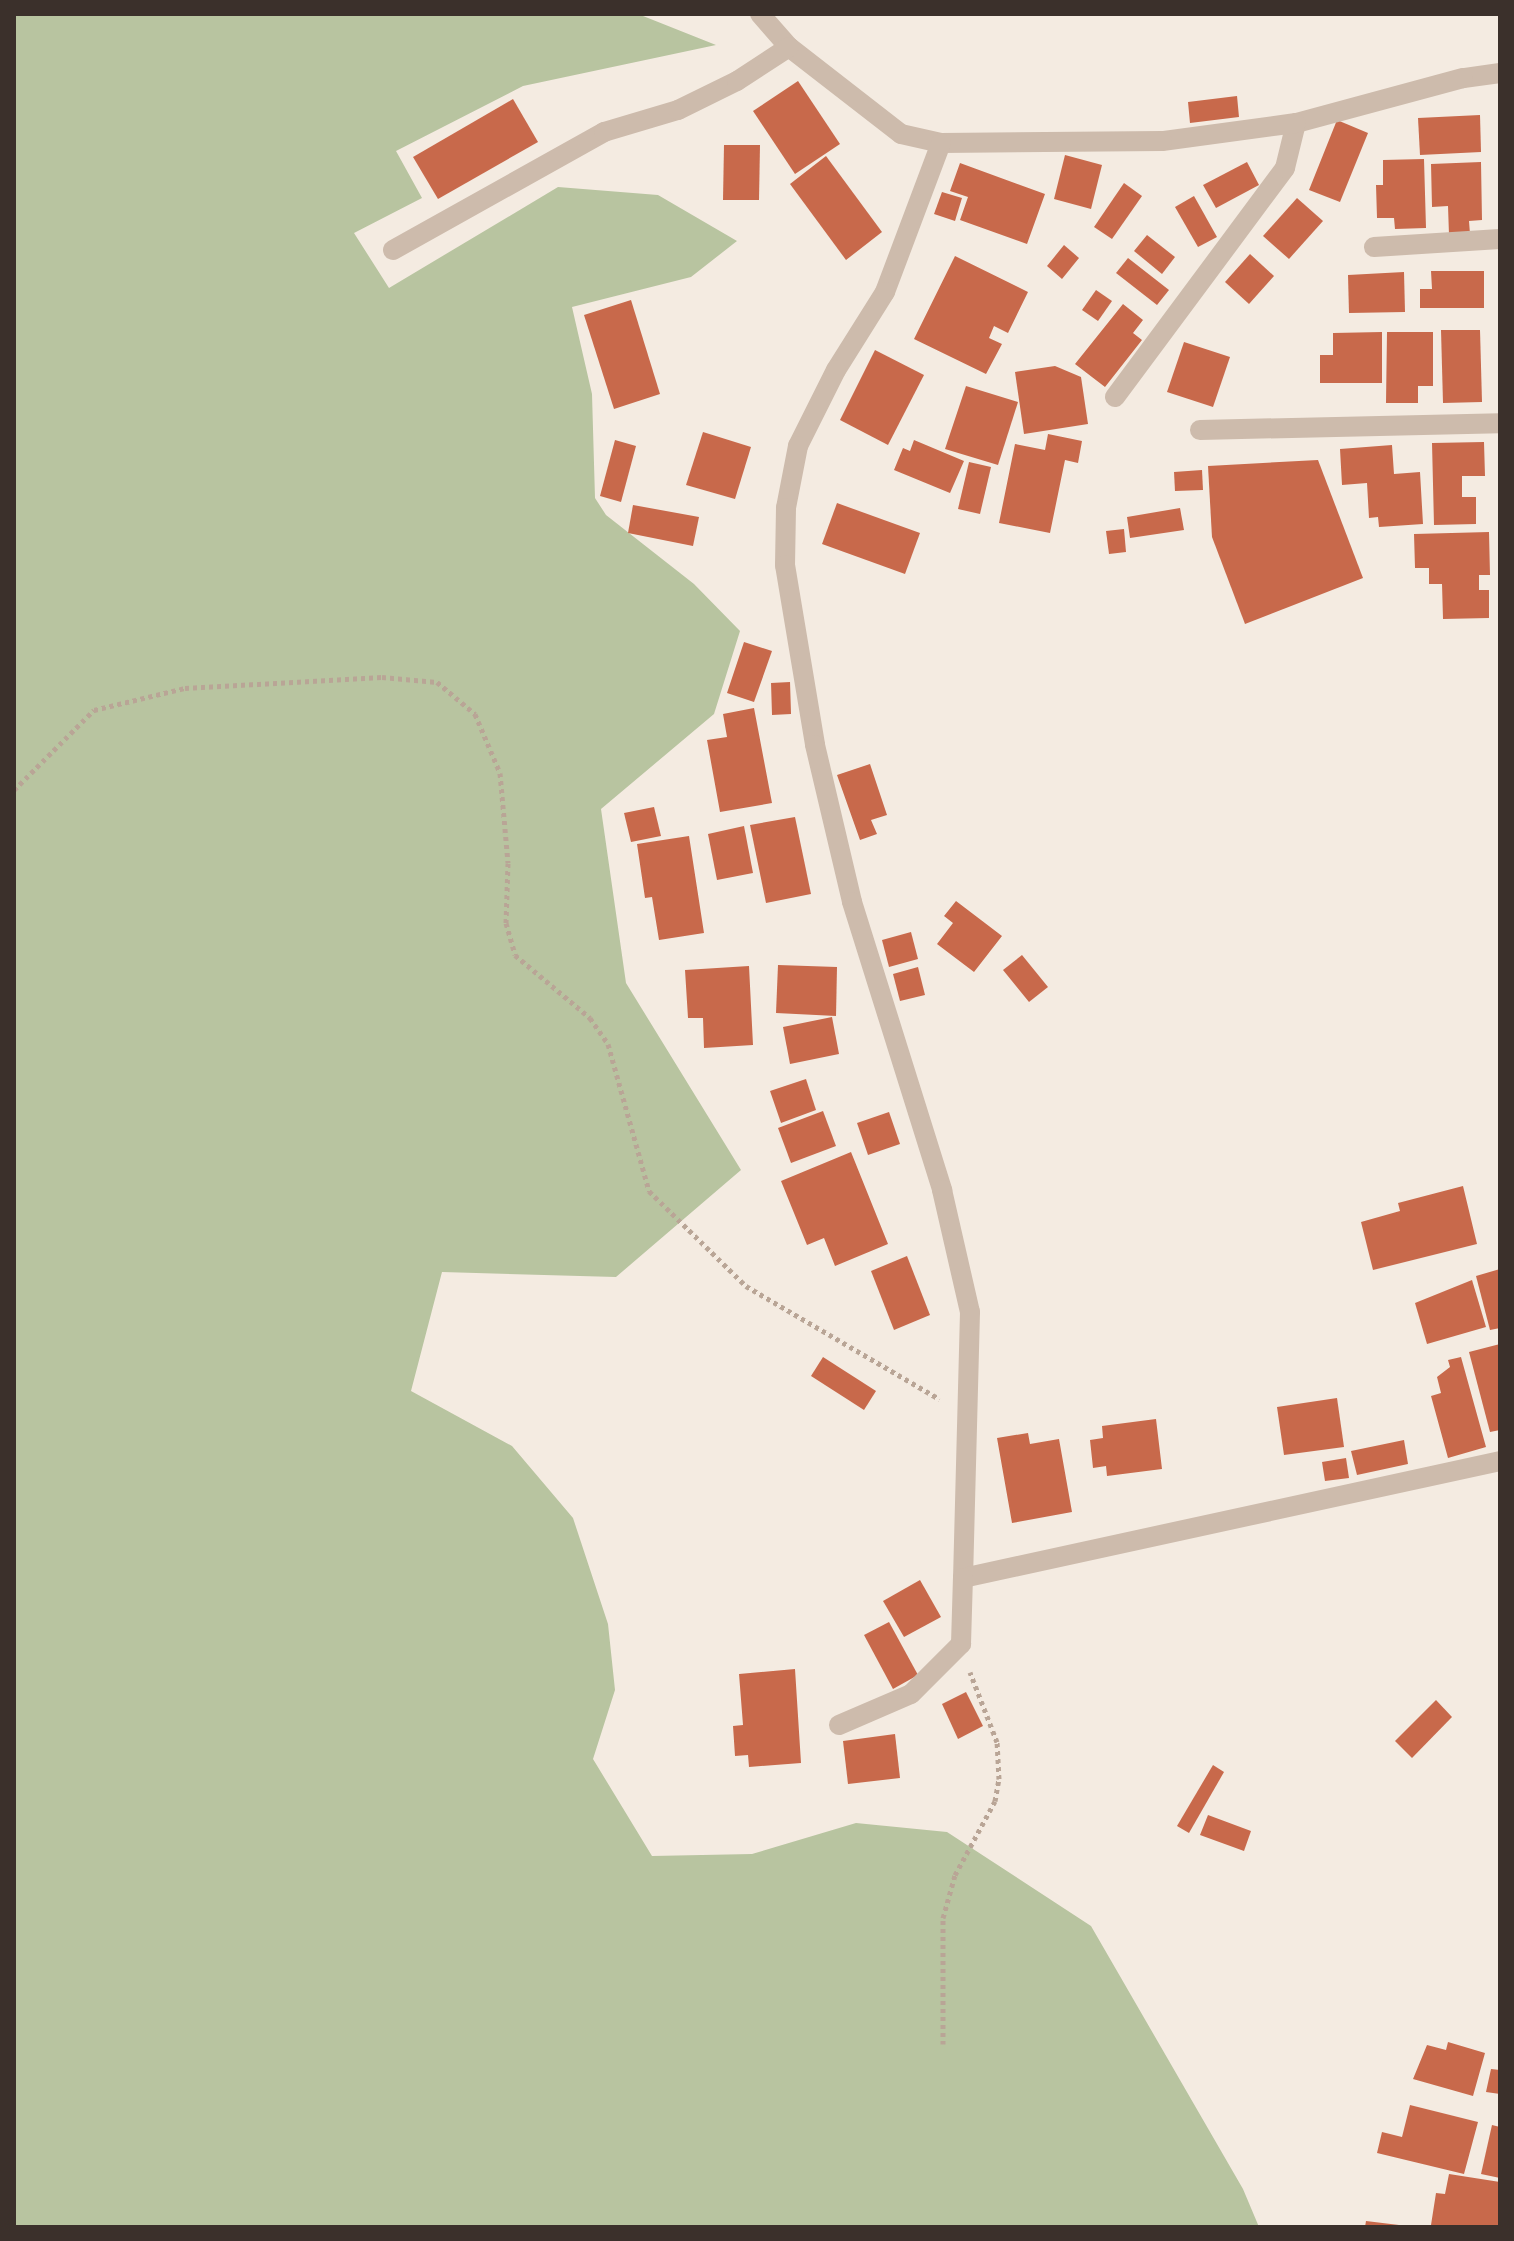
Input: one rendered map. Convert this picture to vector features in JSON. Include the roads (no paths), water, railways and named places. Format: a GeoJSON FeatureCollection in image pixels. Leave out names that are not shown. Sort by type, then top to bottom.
{"type":"FeatureCollection","features":[{"type":"Feature","properties":{"kind":"street"},"geometry":{"type":"LineString","coordinates":[[760,14],[789,47],[901,134],[941,143],[1162,141],[1296,123],[1463,78],[1500,73]]}},
{"type":"Feature","properties":{"kind":"street"},"geometry":{"type":"LineString","coordinates":[[393,250],[604,132],[678,110],[737,81],[789,47]]}},
{"type":"Feature","properties":{"kind":"street"},"geometry":{"type":"LineString","coordinates":[[1115,397],[1285,168],[1296,123]]}},
{"type":"Feature","properties":{"kind":"street"},"geometry":{"type":"LineString","coordinates":[[839,1725],[911,1694],[961,1644],[970,1312],[959,1251],[852,902],[815,745],[785,565],[786,508],[798,446],[836,370],[885,292],[941,143]]}},
{"type":"Feature","properties":{"kind":"street"},"geometry":{"type":"LineString","coordinates":[[1374,247],[1500,239]]}},
{"type":"Feature","properties":{"kind":"street"},"geometry":{"type":"LineString","coordinates":[[1200,430],[1500,423]]}},
{"type":"Feature","properties":{"kind":"street"},"geometry":{"type":"LineString","coordinates":[[963,1578],[1500,1461]]}}]}
